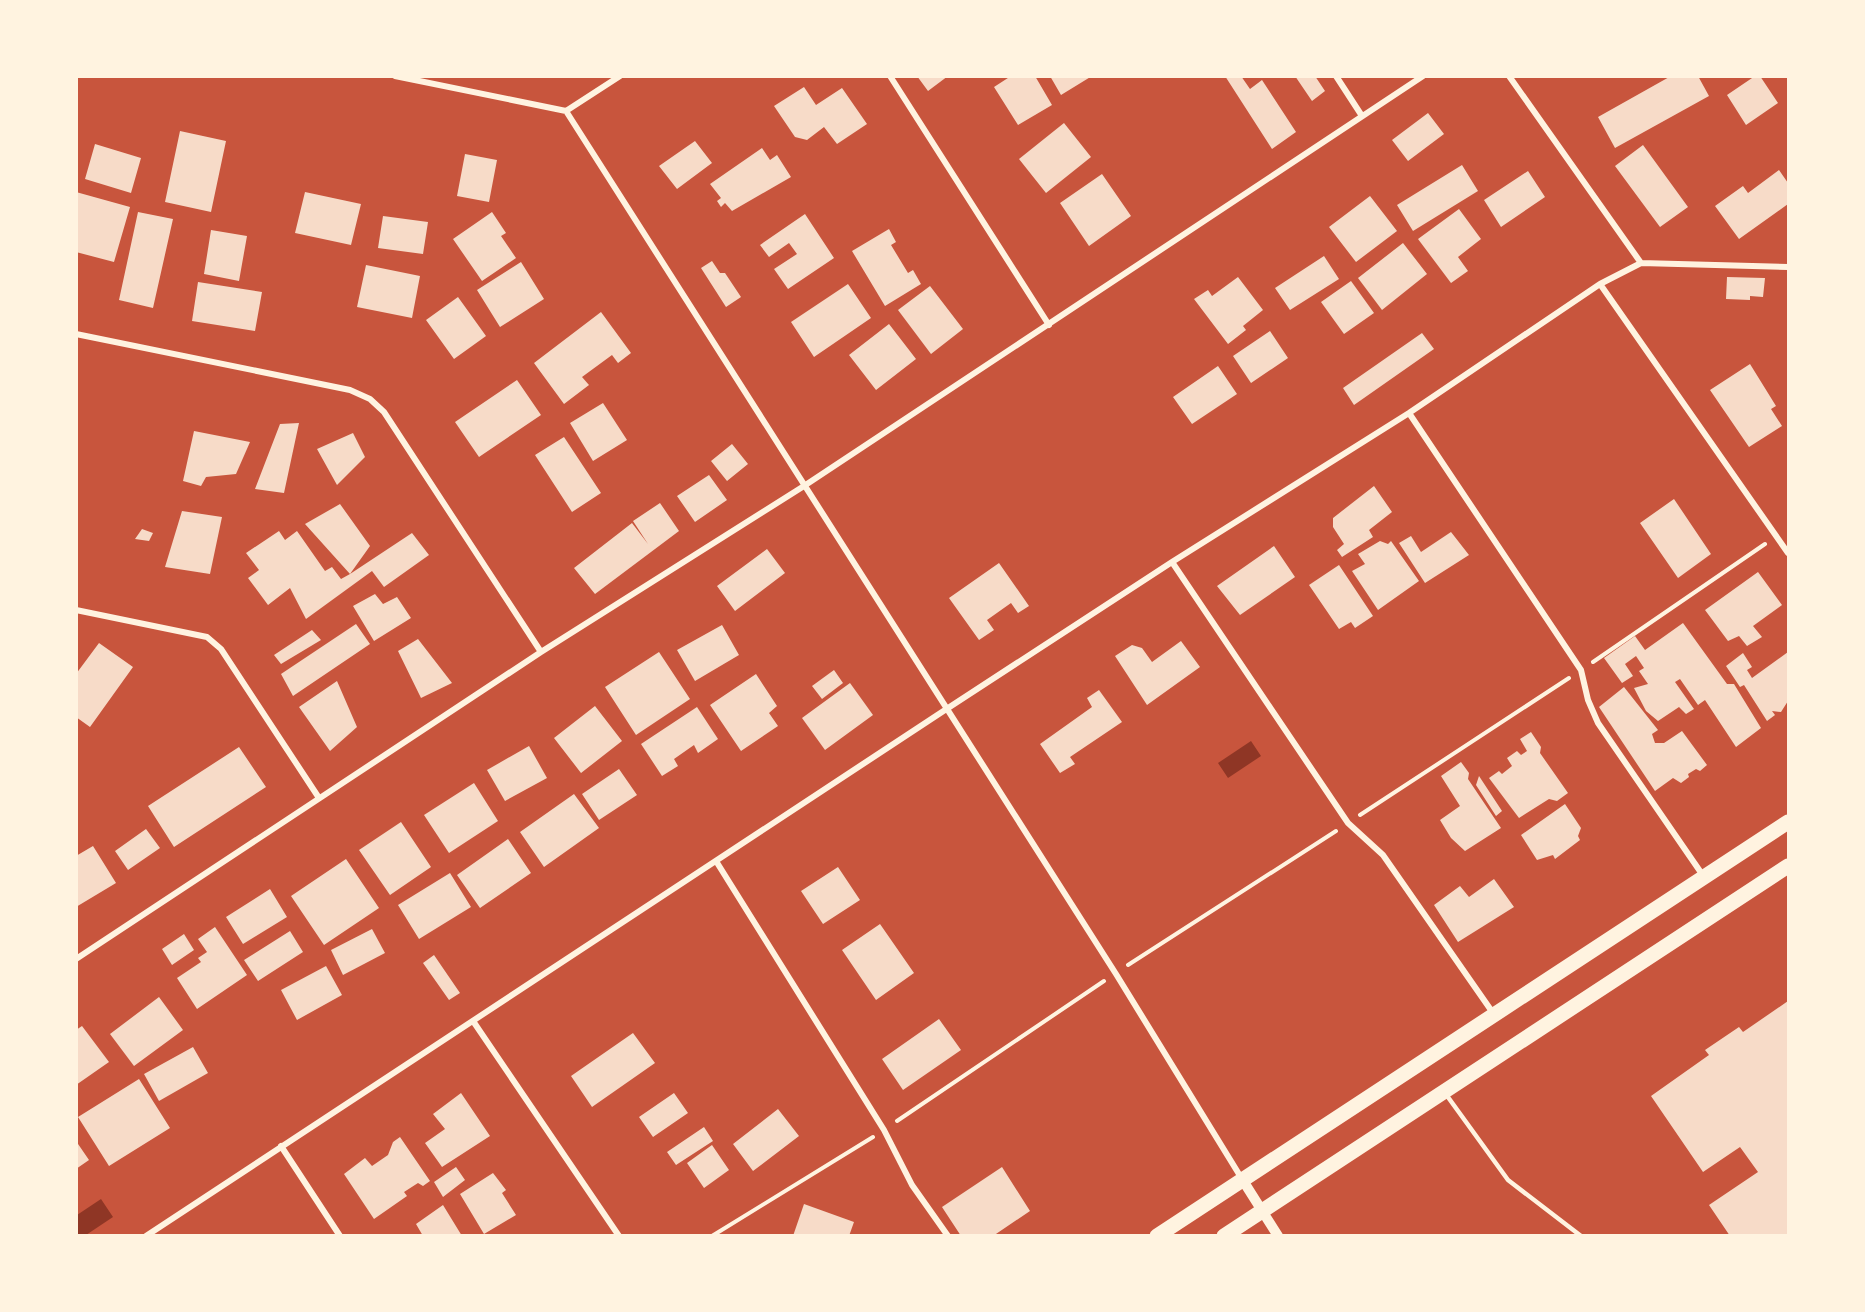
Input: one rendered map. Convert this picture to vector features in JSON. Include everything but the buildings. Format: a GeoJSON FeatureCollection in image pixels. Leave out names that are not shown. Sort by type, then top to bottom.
{"type":"FeatureCollection","features":[{"type":"Feature","properties":{"kind":"main road"},"geometry":{"type":"LineString","coordinates":[[1157,1236],[1788,822]]}},
{"type":"Feature","properties":{"kind":"main road"},"geometry":{"type":"LineString","coordinates":[[1224,1236],[1788,866]]}},
{"type":"Feature","properties":{"kind":"street"},"geometry":{"type":"LineString","coordinates":[[396,76],[566,111],[620,76]]}},
{"type":"Feature","properties":{"kind":"street"},"geometry":{"type":"LineString","coordinates":[[890,76],[1049,325]]}},
{"type":"Feature","properties":{"kind":"street"},"geometry":{"type":"LineString","coordinates":[[1336,76],[1362,116]]}},
{"type":"Feature","properties":{"kind":"street"},"geometry":{"type":"LineString","coordinates":[[76,958],[541,652],[804,486],[1423,76]]}},
{"type":"Feature","properties":{"kind":"street"},"geometry":{"type":"LineString","coordinates":[[1509,76],[1641,263]]}},
{"type":"Feature","properties":{"kind":"street"},"geometry":{"type":"LineString","coordinates":[[566,111],[945,710],[1116,974],[1278,1236]]}},
{"type":"Feature","properties":{"kind":"street"},"geometry":{"type":"LineString","coordinates":[[146,1236],[1172,562],[1409,413],[1600,284],[1641,263],[1788,267]]}},
{"type":"Feature","properties":{"kind":"street"},"geometry":{"type":"LineString","coordinates":[[1600,284],[1788,553]]}},
{"type":"Feature","properties":{"kind":"street"},"geometry":{"type":"LineString","coordinates":[[76,334],[350,390],[370,399],[384,412],[541,652]]}},
{"type":"Feature","properties":{"kind":"street"},"geometry":{"type":"LineString","coordinates":[[1409,413],[1581,670],[1588,700],[1598,723],[1704,877]]}},
{"type":"Feature","properties":{"kind":"street"},"geometry":{"type":"LineString","coordinates":[[1172,562],[1348,823],[1383,855],[1494,1014]]}},
{"type":"Feature","properties":{"kind":"street"},"geometry":{"type":"LineString","coordinates":[[76,610],[207,637],[221,649],[319,798]]}},
{"type":"Feature","properties":{"kind":"street"},"geometry":{"type":"LineString","coordinates":[[716,861],[884,1130],[912,1185],[948,1236]]}},
{"type":"Feature","properties":{"kind":"street"},"geometry":{"type":"LineString","coordinates":[[473,1020],[619,1236]]}},
{"type":"Feature","properties":{"kind":"street"},"geometry":{"type":"LineString","coordinates":[[282,1146],[340,1236]]}},
{"type":"Feature","properties":{"kind":"lane"},"geometry":{"type":"LineString","coordinates":[[1444,1091],[1508,1180],[1581,1236]]}},
{"type":"Feature","properties":{"kind":"path"},"geometry":{"type":"LineString","coordinates":[[712,1236],[884,1130],[1116,974],[1581,670],[1778,536]]}},
{"type":"Feature","properties":{"kind":"shaded area"},"geometry":{"type":"Polygon","coordinates":[[[1251,741],[1261,756],[1228,778],[1218,763],[1251,741]]]}},
{"type":"Feature","properties":{"kind":"shaded area"},"geometry":{"type":"Polygon","coordinates":[[[101,1199],[113,1217],[86,1235],[77,1235],[77,1215],[101,1199]]]}}]}
